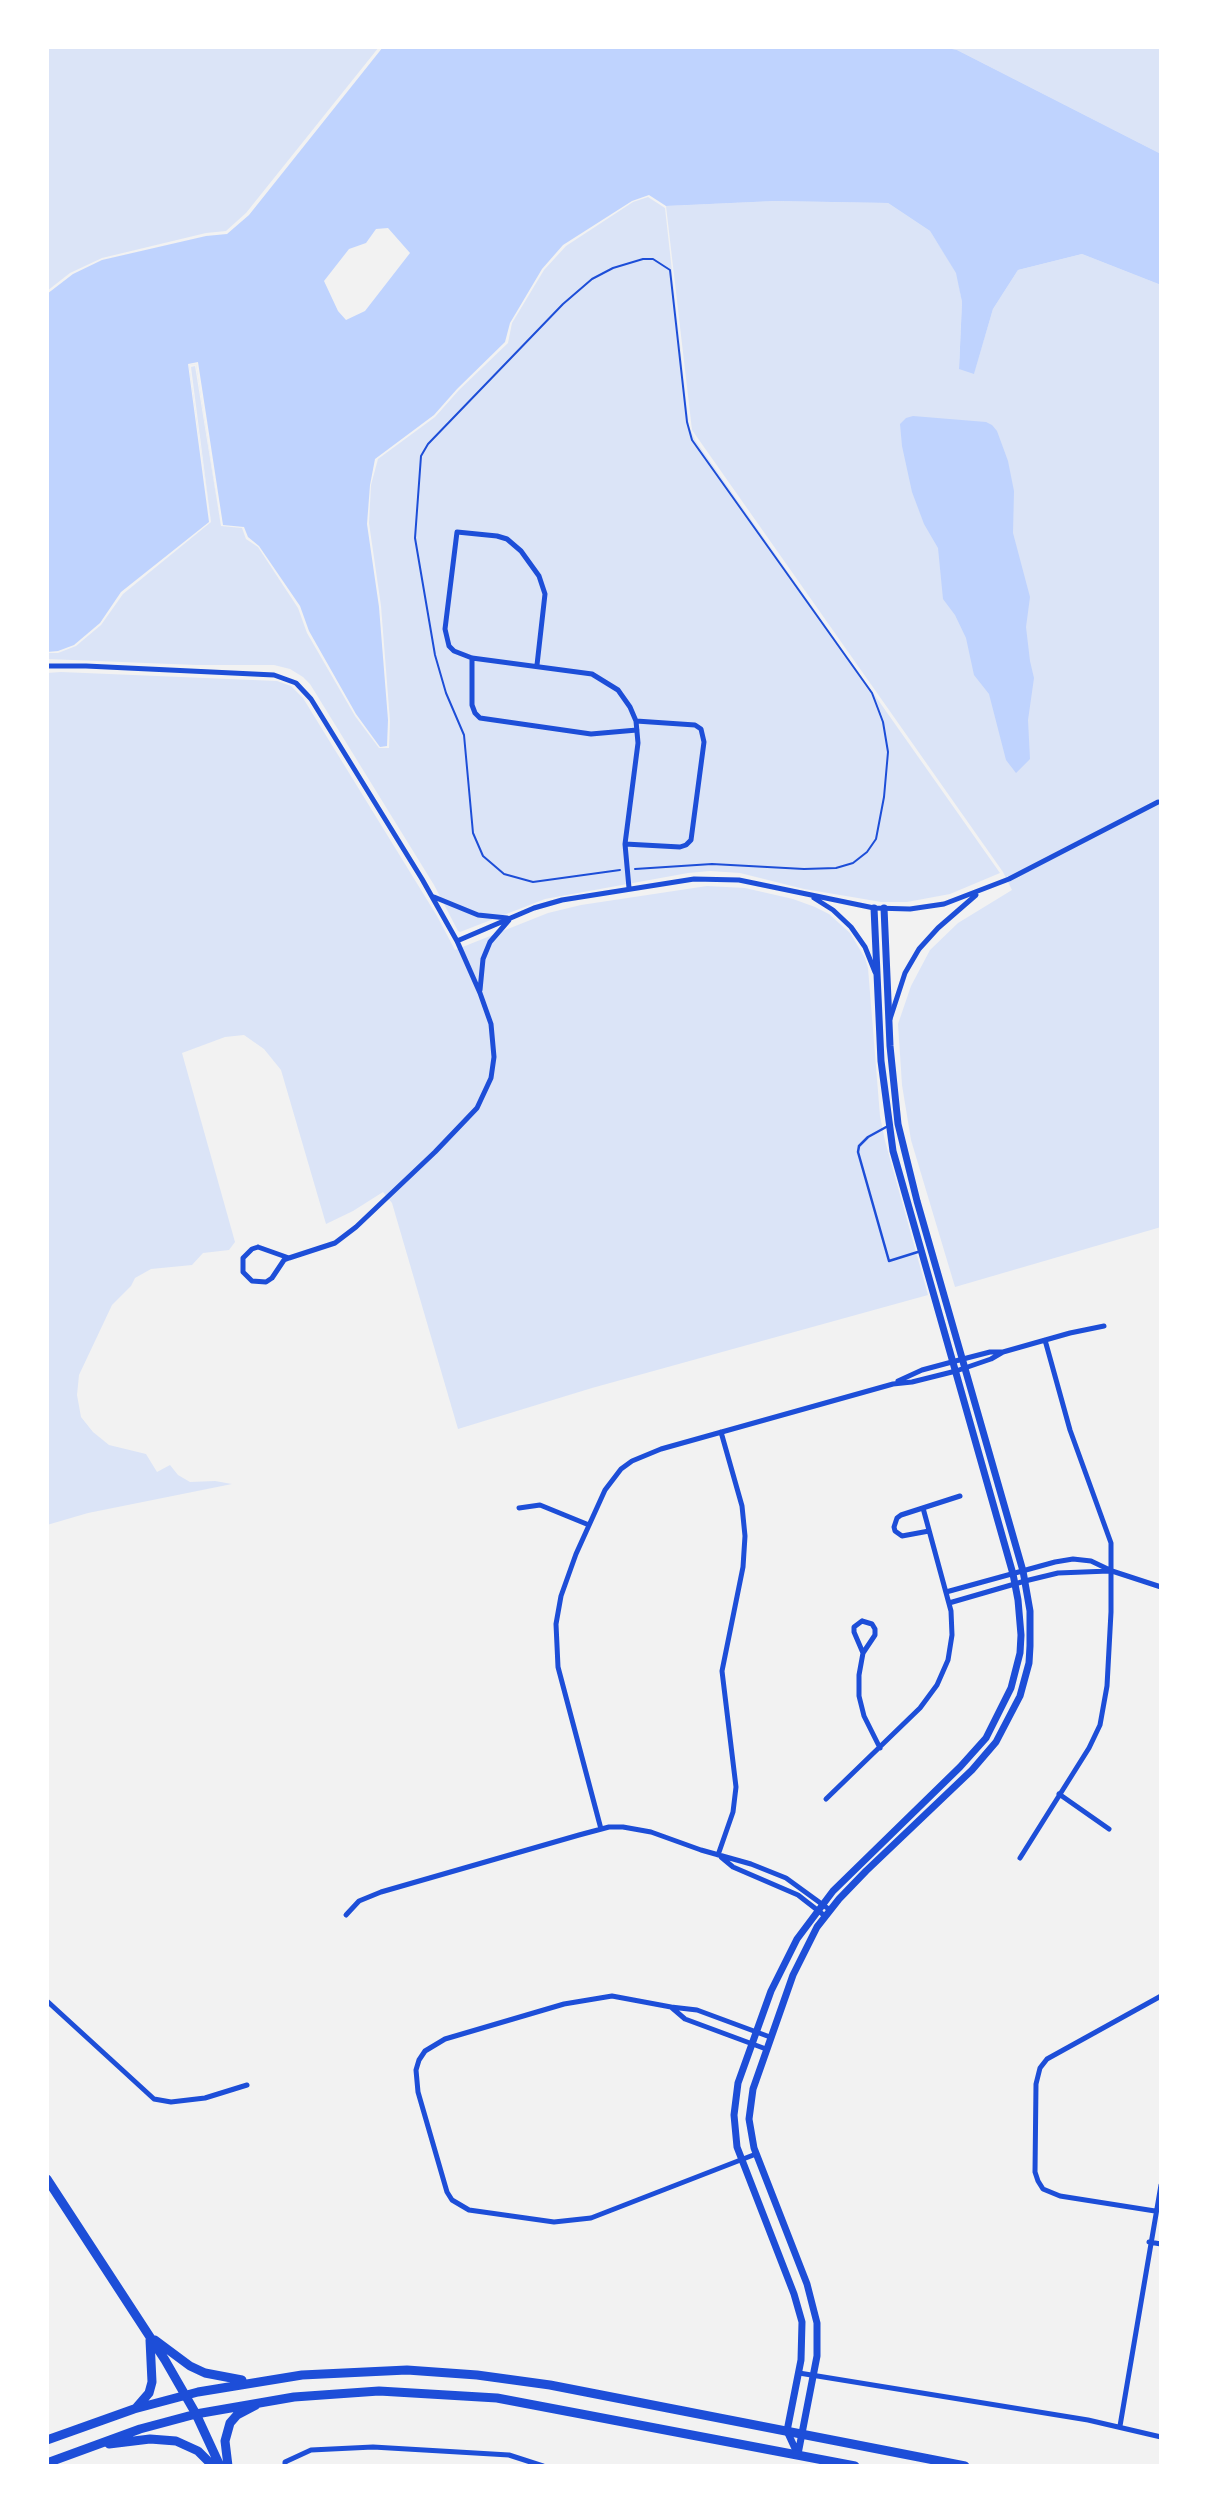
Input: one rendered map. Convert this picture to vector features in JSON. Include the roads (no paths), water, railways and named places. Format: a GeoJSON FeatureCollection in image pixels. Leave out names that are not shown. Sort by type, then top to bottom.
{"type":"FeatureCollection","features":[{"type":"Feature","properties":{"kind":"main road"},"geometry":{"type":"LineString","coordinates":[[47,2179],[149,2335],[185,2395],[220,2466]]}},
{"type":"Feature","properties":{"kind":"main road"},"geometry":{"type":"LineString","coordinates":[[149,2335],[190,2366],[205,2373],[220,2378],[258,2381]]}},
{"type":"Feature","properties":{"kind":"main road"},"geometry":{"type":"LineString","coordinates":[[134,2409],[149,2393],[152,2382],[149,2335]]}},
{"type":"Feature","properties":{"kind":"main road"},"geometry":{"type":"LineString","coordinates":[[47,2440],[134,2409],[185,2395],[302,2375],[407,2370],[477,2375],[550,2385],[965,2466]]}},
{"type":"Feature","properties":{"kind":"main road"},"geometry":{"type":"LineString","coordinates":[[47,2463],[140,2429],[195,2414],[269,2400],[379,2391],[474,2395],[546,2406],[856,2466]]}},
{"type":"Feature","properties":{"kind":"main road"},"geometry":{"type":"LineString","coordinates":[[228,2466],[225,2441],[230,2423],[247,2409],[269,2400]]}},
{"type":"Feature","properties":{"kind":"main road"},"geometry":{"type":"LineString","coordinates":[[87,2447],[163,2439],[187,2445],[198,2451],[213,2466]]}},
{"type":"Feature","properties":{"kind":"street"},"geometry":{"type":"LineString","coordinates":[[537,665],[545,593],[539,576],[521,551],[507,539],[457,532],[444,629],[454,651],[472,658],[582,671],[603,678],[625,698],[636,721],[638,752],[625,844],[629,888]]}},
{"type":"Feature","properties":{"kind":"street"},"geometry":{"type":"LineString","coordinates":[[472,658],[472,705],[480,718],[591,734],[637,730]]}},
{"type":"Feature","properties":{"kind":"street"},"geometry":{"type":"LineString","coordinates":[[47,666],[274,675],[296,683],[311,699],[432,896],[457,941],[480,992],[491,1024],[494,1057],[491,1078],[478,1108],[356,1227],[335,1243],[284,1260],[272,1279],[266,1282],[252,1281],[243,1272],[243,1258],[252,1249],[264,1249],[289,1258]]}},
{"type":"Feature","properties":{"kind":"street"},"geometry":{"type":"LineString","coordinates":[[625,844],[680,847],[691,840],[704,742],[701,729],[695,725],[636,721]]}},
{"type":"Feature","properties":{"kind":"street"},"geometry":{"type":"LineString","coordinates":[[457,941],[562,900],[694,879],[722,878],[756,883],[874,908],[927,907],[982,890],[1158,802]]}},
{"type":"Feature","properties":{"kind":"street"},"geometry":{"type":"LineString","coordinates":[[889,1025],[900,985],[919,949],[943,922],[982,890]]}},
{"type":"Feature","properties":{"kind":"street"},"geometry":{"type":"LineString","coordinates":[[808,895],[851,927],[865,947],[876,977]]}},
{"type":"Feature","properties":{"kind":"street"},"geometry":{"type":"LineString","coordinates":[[432,896],[478,915],[511,918]]}},
{"type":"Feature","properties":{"kind":"street"},"geometry":{"type":"LineString","coordinates":[[798,2455],[787,2431],[799,2373],[803,2336],[799,2308],[741,2160],[735,2131],[735,2099],[751,2044],[783,1964],[820,1907],[864,1859],[967,1760],[996,1721],[1011,1688],[1020,1653],[1021,1617],[1013,1574],[895,1160],[888,1126],[881,1061],[874,908]]}},
{"type":"Feature","properties":{"kind":"street"},"geometry":{"type":"LineString","coordinates":[[796,2466],[814,2376],[818,2339],[814,2307],[756,2154],[751,2133],[750,2104],[766,2049],[800,1958],[828,1913],[866,1871],[972,1770],[1005,1727],[1020,1696],[1029,1663],[1031,1628],[1023,1571],[898,1124],[889,1025],[884,908]]}},
{"type":"Feature","properties":{"kind":"street"},"geometry":{"type":"LineString","coordinates":[[480,992],[483,959],[490,943],[511,918]]}},
{"type":"Feature","properties":{"kind":"street"},"geometry":{"type":"LineString","coordinates":[[888,1126],[898,1124]]}},
{"type":"Feature","properties":{"kind":"street"},"geometry":{"type":"LineString","coordinates":[[921,1251],[931,1248]]}},
{"type":"Feature","properties":{"kind":"street"},"geometry":{"type":"LineString","coordinates":[[893,1384],[956,1371],[1003,1352],[1104,1326]]}},
{"type":"Feature","properties":{"kind":"street"},"geometry":{"type":"LineString","coordinates":[[1020,1858],[1089,1748],[1104,1712],[1107,1686],[1112,1570],[1108,1533],[1070,1430],[1045,1340]]}},
{"type":"Feature","properties":{"kind":"street"},"geometry":{"type":"LineString","coordinates":[[601,1829],[561,1682],[555,1638],[561,1596],[589,1525],[612,1479],[632,1461],[661,1449],[893,1384],[922,1370],[990,1352],[1003,1352]]}},
{"type":"Feature","properties":{"kind":"street"},"geometry":{"type":"LineString","coordinates":[[718,1855],[733,1812],[736,1787],[722,1671],[743,1567],[746,1536],[742,1506],[721,1433]]}},
{"type":"Feature","properties":{"kind":"street"},"geometry":{"type":"LineString","coordinates":[[929,1531],[906,1536],[898,1534],[895,1531],[897,1518],[960,1496]]}},
{"type":"Feature","properties":{"kind":"street"},"geometry":{"type":"LineString","coordinates":[[519,1508],[540,1506],[589,1525]]}},
{"type":"Feature","properties":{"kind":"street"},"geometry":{"type":"LineString","coordinates":[[826,1799],[920,1708],[943,1673],[952,1635],[949,1603],[923,1508]]}},
{"type":"Feature","properties":{"kind":"street"},"geometry":{"type":"LineString","coordinates":[[946,1592],[1073,1559],[1091,1560],[1161,1587]]}},
{"type":"Feature","properties":{"kind":"street"},"geometry":{"type":"LineString","coordinates":[[949,1603],[1015,1583],[1071,1572],[1112,1570]]}},
{"type":"Feature","properties":{"kind":"street"},"geometry":{"type":"LineString","coordinates":[[863,1653],[855,1638],[854,1627],[867,1621],[875,1629],[875,1635],[863,1653],[859,1696],[864,1716],[880,1748]]}},
{"type":"Feature","properties":{"kind":"street"},"geometry":{"type":"LineString","coordinates":[[1059,1794],[1109,1829]]}},
{"type":"Feature","properties":{"kind":"street"},"geometry":{"type":"LineString","coordinates":[[346,1915],[359,1901],[370,1896],[601,1829],[623,1827],[637,1828],[751,1864],[786,1878],[828,1913]]}},
{"type":"Feature","properties":{"kind":"street"},"geometry":{"type":"LineString","coordinates":[[1154,2211],[1060,2196],[1043,2189],[1035,2172],[1036,2084],[1040,2068],[1047,2059],[1161,1996]]}},
{"type":"Feature","properties":{"kind":"street"},"geometry":{"type":"LineString","coordinates":[[756,2154],[591,2218],[569,2222],[539,2221],[469,2210],[452,2200],[447,2192],[416,2081],[419,2060],[425,2051],[445,2039],[589,1998],[625,1997],[697,2010],[771,2038]]}},
{"type":"Feature","properties":{"kind":"street"},"geometry":{"type":"LineString","coordinates":[[47,2001],[154,2099],[171,2102],[205,2098],[247,2085]]}},
{"type":"Feature","properties":{"kind":"street"},"geometry":{"type":"LineString","coordinates":[[671,2007],[685,2019],[766,2049]]}},
{"type":"Feature","properties":{"kind":"street"},"geometry":{"type":"LineString","coordinates":[[1120,2426],[1154,2211],[1161,2185]]}},
{"type":"Feature","properties":{"kind":"street"},"geometry":{"type":"LineString","coordinates":[[1150,2242],[1161,2244]]}},
{"type":"Feature","properties":{"kind":"street"},"geometry":{"type":"LineString","coordinates":[[799,2373],[1120,2426],[1161,2437]]}},
{"type":"Feature","properties":{"kind":"street"},"geometry":{"type":"LineString","coordinates":[[285,2466],[285,2462],[311,2450],[373,2446],[509,2455],[543,2466]]}},
{"type":"Feature","properties":{"kind":"lane"},"geometry":{"type":"LineString","coordinates":[[888,1126],[862,1142],[858,1152],[890,1261],[921,1251]]}},
{"type":"Feature","properties":{"kind":"water"},"geometry":{"type":"Polygon","coordinates":[[[383,47],[943,47],[957,50],[1161,154],[1161,285],[1082,254],[1018,270],[993,309],[974,374],[959,369],[962,302],[956,273],[930,231],[888,203],[775,201],[666,206],[649,195],[632,201],[563,245],[542,269],[510,323],[505,342],[434,415],[375,459],[367,524],[379,607],[388,720],[387,746],[380,747],[356,714],[309,631],[300,606],[259,546],[248,537],[244,527],[223,525],[198,362],[188,364],[209,522],[121,592],[100,623],[74,645],[47,652],[47,294],[73,274],[102,260],[206,236],[227,234],[249,215],[383,47]],[[388,228],[376,229],[366,243],[349,249],[324,281],[338,311],[346,320],[365,311],[410,253],[388,228]]]}},
{"type":"Feature","properties":{"kind":"water"},"geometry":{"type":"Polygon","coordinates":[[[913,416],[986,422],[997,431],[1008,461],[1014,491],[1013,533],[1030,597],[1026,627],[1034,678],[1028,720],[1030,759],[1016,773],[1006,760],[989,694],[974,675],[966,638],[955,615],[943,599],[938,548],[924,524],[912,492],[900,424],[913,416]]]}}]}
